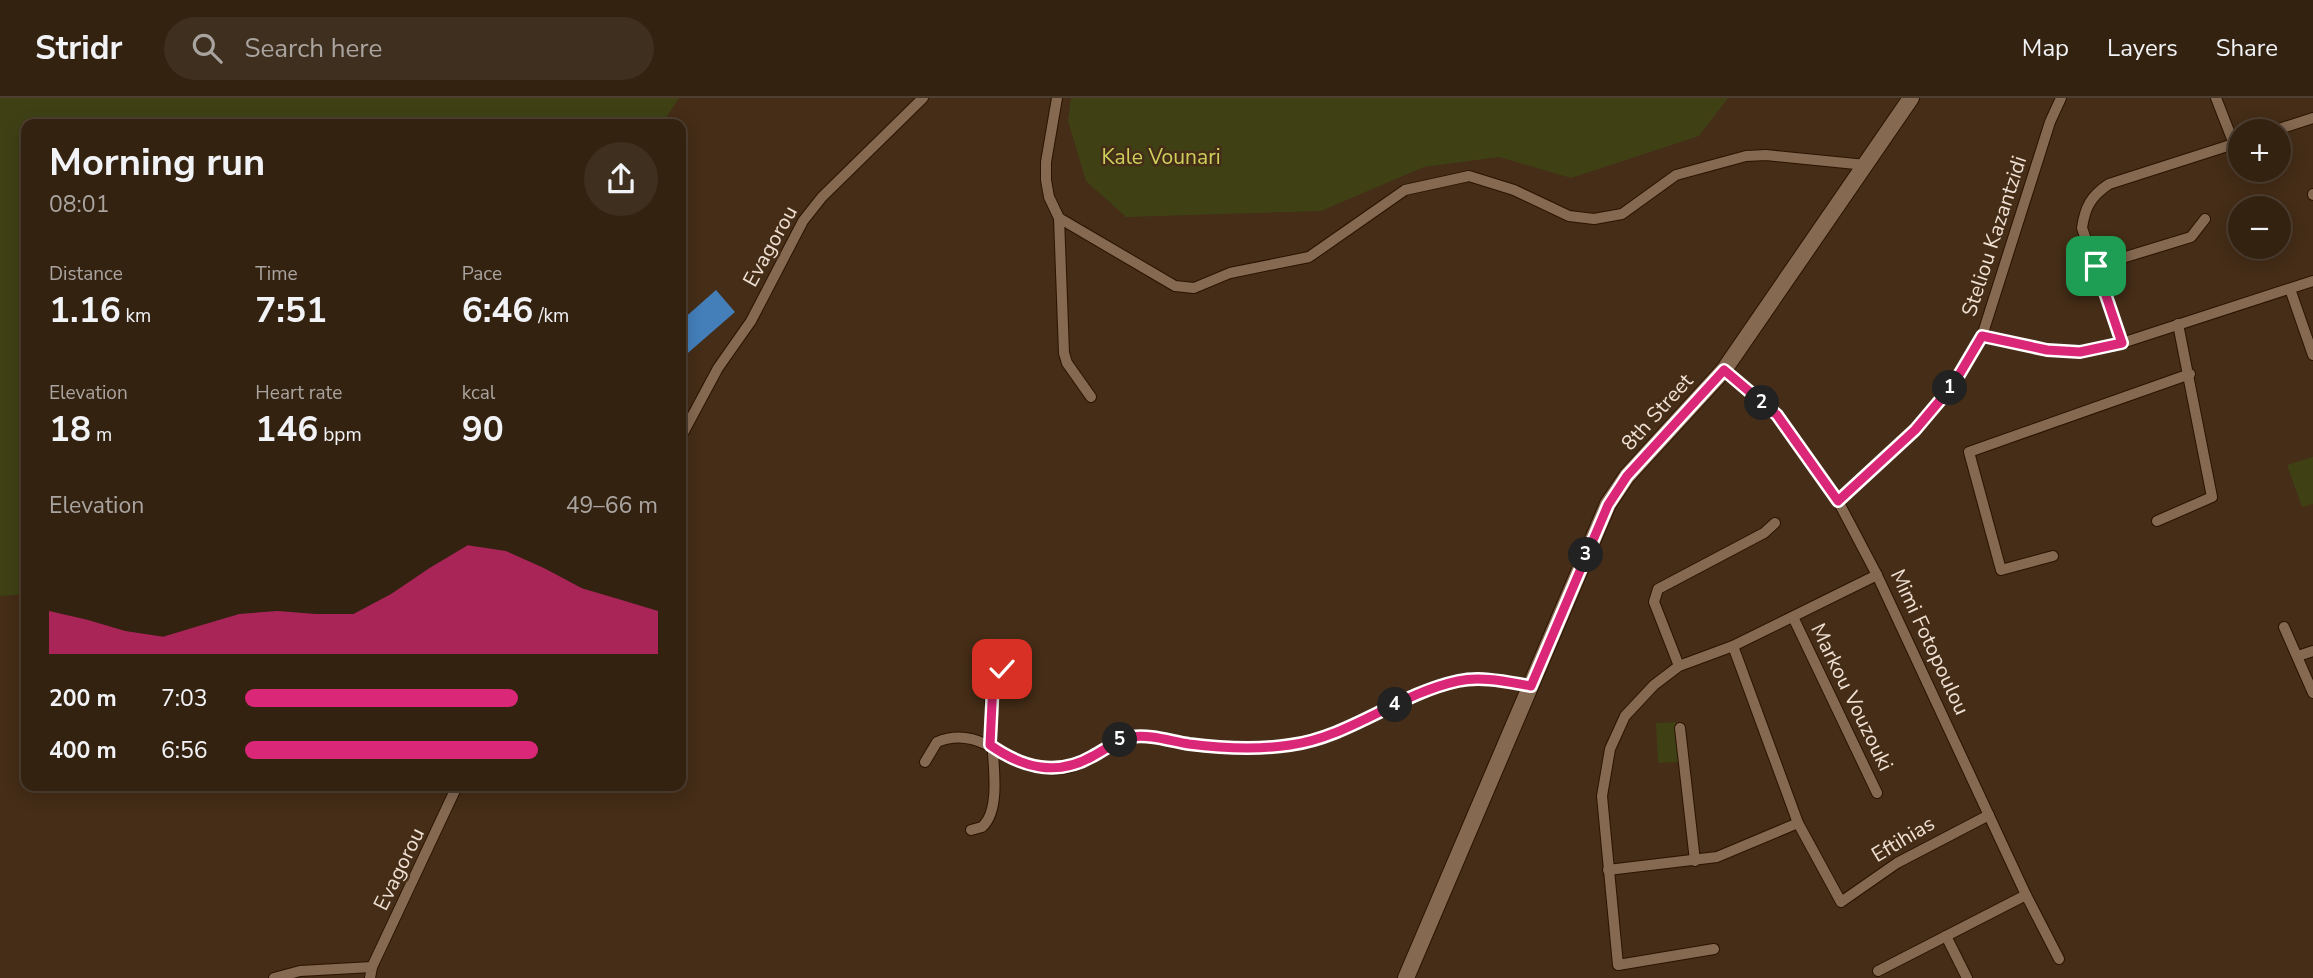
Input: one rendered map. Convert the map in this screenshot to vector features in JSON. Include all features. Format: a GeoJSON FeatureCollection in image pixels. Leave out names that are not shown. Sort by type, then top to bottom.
{"type":"FeatureCollection","features":[{"type":"Feature","properties":{"kind":"street","name":"Evagorou"},"geometry":{"type":"LineString","coordinates":[[686,428],[718,368],[751,321],[803,221],[822,197],[923,98]]}},
{"type":"Feature","properties":{"kind":"street"},"geometry":{"type":"LineString","coordinates":[[1057,98],[1046,162],[1046,180],[1049,197],[1059,218],[1064,353],[1066,363],[1091,397]]}},
{"type":"Feature","properties":{"kind":"street","name":"8th Street"},"geometry":{"type":"LineString","coordinates":[[1406,978],[1608,505],[1627,476],[1724,370],[1911,98]]}},
{"type":"Feature","properties":{"kind":"street","name":"Steliou Kazantzidi"},"geometry":{"type":"LineString","coordinates":[[1838,501],[1915,430],[1953,385],[1982,336],[2050,122],[2061,98]]}},
{"type":"Feature","properties":{"kind":"street"},"geometry":{"type":"LineString","coordinates":[[2216,98],[2228,124]]}},
{"type":"Feature","properties":{"kind":"street"},"geometry":{"type":"LineString","coordinates":[[2291,125],[2313,118]]}},
{"type":"Feature","properties":{"kind":"street"},"geometry":{"type":"LineString","coordinates":[[2122,343],[2082,228],[2085,210],[2094,194],[2109,184],[2228,146]]}},
{"type":"Feature","properties":{"kind":"street"},"geometry":{"type":"LineString","coordinates":[[1059,218],[1175,286],[1187,289],[1230,274],[1309,257],[1398,194],[1469,176],[1514,190],[1569,216],[1602,219],[1622,214],[1676,175],[1745,156],[1778,156],[1866,166]]}},
{"type":"Feature","properties":{"kind":"street"},"geometry":{"type":"LineString","coordinates":[[2096,266],[2191,237],[2200,230],[2205,219]]}},
{"type":"Feature","properties":{"kind":"street"},"geometry":{"type":"LineString","coordinates":[[1982,336],[2047,350],[2080,352],[2122,343],[2313,281]]}},
{"type":"Feature","properties":{"kind":"street"},"geometry":{"type":"LineString","coordinates":[[2290,289],[2313,355]]}},
{"type":"Feature","properties":{"kind":"street"},"geometry":{"type":"LineString","coordinates":[[2157,521],[2212,497],[2190,374],[2178,324]]}},
{"type":"Feature","properties":{"kind":"street","name":"Mimi Fotopoulou"},"geometry":{"type":"LineString","coordinates":[[1724,370],[1777,415],[1838,501],[1877,575],[2026,895],[2059,959]]}},
{"type":"Feature","properties":{"kind":"street"},"geometry":{"type":"LineString","coordinates":[[2053,556],[2001,570],[1969,452],[2190,374]]}},
{"type":"Feature","properties":{"kind":"street"},"geometry":{"type":"LineString","coordinates":[[1679,666],[1654,602],[1658,589],[1764,533],[1775,523]]}},
{"type":"Feature","properties":{"kind":"street"},"geometry":{"type":"LineString","coordinates":[[1714,950],[1618,965],[1602,796],[1610,749],[1625,716],[1654,685],[1679,666],[1733,646],[1877,575]]}},
{"type":"Feature","properties":{"kind":"street","name":"Markou Vouzouki"},"geometry":{"type":"LineString","coordinates":[[1793,617],[1877,793]]}},
{"type":"Feature","properties":{"kind":"street"},"geometry":{"type":"LineString","coordinates":[[2284,627],[2313,693]]}},
{"type":"Feature","properties":{"kind":"street"},"geometry":{"type":"LineString","coordinates":[[1608,870],[1717,857],[1798,823],[1733,646]]}},
{"type":"Feature","properties":{"kind":"street"},"geometry":{"type":"LineString","coordinates":[[2298,656],[2313,651]]}},
{"type":"Feature","properties":{"kind":"street"},"geometry":{"type":"LineString","coordinates":[[971,830],[982,827],[990,813],[996,765],[990,745],[993,682],[1002,669]]}},
{"type":"Feature","properties":{"kind":"street"},"geometry":{"type":"LineString","coordinates":[[925,762],[937,742],[944,739],[979,739],[1015,761],[1050,770],[1082,763],[1111,744],[1130,737],[1228,747],[1286,746],[1325,737],[1426,690],[1458,681],[1486,680],[1531,686]]}},
{"type":"Feature","properties":{"kind":"street"},"geometry":{"type":"LineString","coordinates":[[1680,728],[1695,861]]}},
{"type":"Feature","properties":{"kind":"street","name":"Evagorou"},"geometry":{"type":"LineString","coordinates":[[371,973],[455,791]]}},
{"type":"Feature","properties":{"kind":"street","name":"Eftihias"},"geometry":{"type":"LineString","coordinates":[[1798,823],[1841,902],[1897,863],[1989,815]]}},
{"type":"Feature","properties":{"kind":"street"},"geometry":{"type":"LineString","coordinates":[[1878,971],[2026,895]]}},
{"type":"Feature","properties":{"kind":"street"},"geometry":{"type":"LineString","coordinates":[[1946,936],[1967,978]]}},
{"type":"Feature","properties":{"kind":"street"},"geometry":{"type":"LineString","coordinates":[[274,978],[300,971],[371,973]]}},
{"type":"Feature","properties":{"kind":"green space"},"geometry":{"type":"Polygon","coordinates":[[[0,98],[679,98],[665,119],[21,119],[21,594],[0,596],[0,98]]]}},
{"type":"Feature","properties":{"kind":"green space","name":"Kale Vounari"},"geometry":{"type":"Polygon","coordinates":[[[1071,98],[1728,98],[1699,136],[1571,178],[1499,157],[1424,167],[1321,211],[1126,217],[1086,181],[1068,121],[1071,98]]]}},
{"type":"Feature","properties":{"kind":"green space"},"geometry":{"type":"Polygon","coordinates":[[[2313,457],[2313,504],[2302,507],[2287,465],[2313,457]]]}},
{"type":"Feature","properties":{"kind":"green space"},"geometry":{"type":"Polygon","coordinates":[[[1676,722],[1678,762],[1658,763],[1656,723],[1676,722]]]}},
{"type":"Feature","properties":{"kind":"water"},"geometry":{"type":"Polygon","coordinates":[[[716,290],[735,312],[686,355],[686,317],[716,290]]]}},
{"type":"Feature","properties":{"kind":"route"},"geometry":{"type":"LineString","coordinates":[[1002,669],[993,682],[990,745],[1015,761],[1050,770],[1082,763],[1111,744],[1130,737],[1228,747],[1286,746],[1325,737],[1426,690],[1458,681],[1477,679],[1531,686],[1608,505],[1627,476],[1724,370],[1777,415],[1838,501],[1915,430],[1953,385],[1982,336],[2047,350],[2080,352],[2122,343],[2096,266]]}}]}
